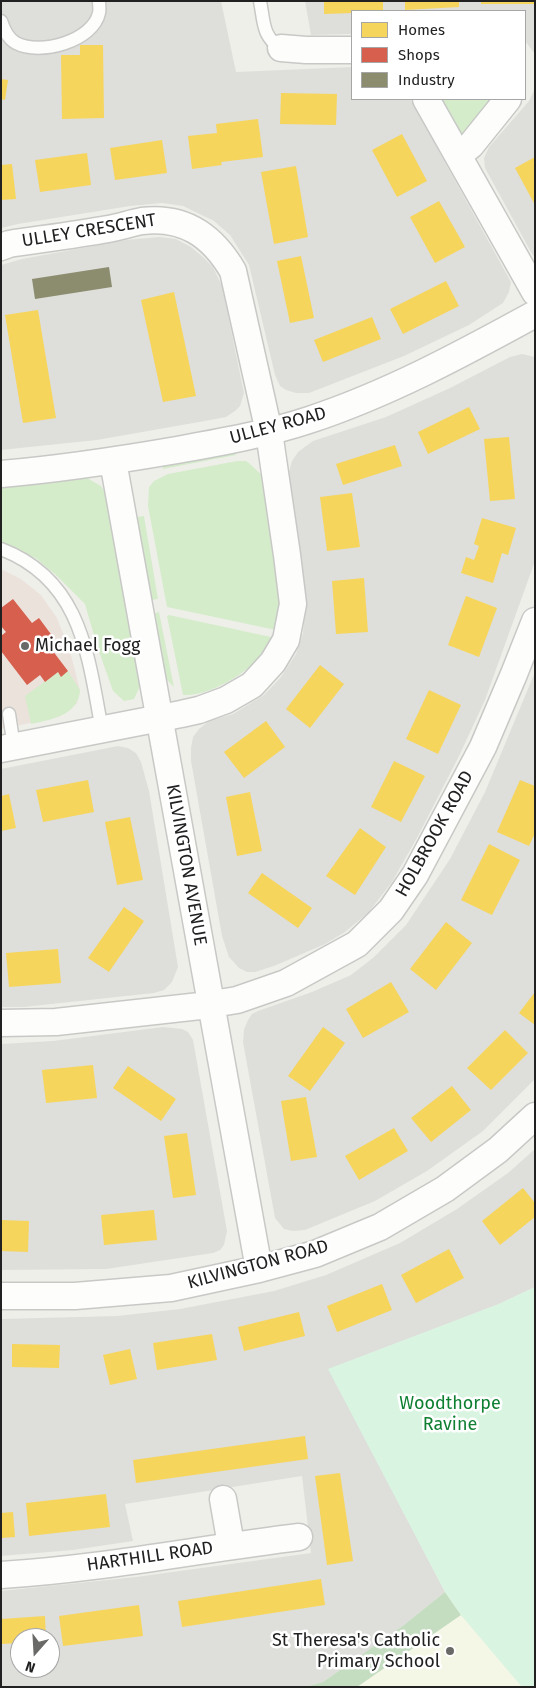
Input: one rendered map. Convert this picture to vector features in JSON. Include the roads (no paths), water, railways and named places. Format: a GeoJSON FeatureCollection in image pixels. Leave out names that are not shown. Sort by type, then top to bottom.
{"type":"FeatureCollection","features":[{"type":"Feature","properties":{"kind":"street"},"geometry":{"type":"LineString","coordinates":[[281,48],[351,50]]}},
{"type":"Feature","properties":{"kind":"street"},"geometry":{"type":"LineString","coordinates":[[427,100],[535,292]]}},
{"type":"Feature","properties":{"kind":"street"},"geometry":{"type":"LineString","coordinates":[[459,155],[471,145],[507,100]]}},
{"type":"Feature","properties":{"kind":"street","name":"ULLEY CRESCENT"},"geometry":{"type":"LineString","coordinates":[[1,247],[9,244],[110,229],[141,221],[167,220],[191,228],[212,242],[224,256],[232,271],[268,432],[293,604],[286,640],[273,662],[252,685],[226,700],[199,710],[160,719],[8,748]]}},
{"type":"Feature","properties":{"kind":"street","name":"ULLEY ROAD"},"geometry":{"type":"LineString","coordinates":[[1,474],[113,461],[207,445],[268,432],[308,420],[394,386],[468,350],[535,314]]}},
{"type":"Feature","properties":{"kind":"street","name":"KILVINGTON AVENUE"},"geometry":{"type":"LineString","coordinates":[[113,461],[259,1269]]}},
{"type":"Feature","properties":{"kind":"street","name":"HOLBROOK ROAD"},"geometry":{"type":"LineString","coordinates":[[1,1023],[56,1022],[236,1000],[286,983],[358,944],[391,910],[415,876],[483,746],[508,690],[535,620]]}},
{"type":"Feature","properties":{"kind":"street","name":"KILVINGTON ROAD"},"geometry":{"type":"LineString","coordinates":[[1,1296],[75,1296],[171,1288],[259,1269],[315,1254],[380,1227],[452,1185],[498,1150],[535,1116]]}},
{"type":"Feature","properties":{"kind":"street"},"geometry":{"type":"LineString","coordinates":[[223,1499],[231,1545]]}},
{"type":"Feature","properties":{"kind":"street","name":"HARTHILL ROAD"},"geometry":{"type":"LineString","coordinates":[[1,1575],[115,1563],[231,1545],[299,1537]]}},
{"type":"Feature","properties":{"kind":"lane"},"geometry":{"type":"LineString","coordinates":[[1,21],[4,32],[15,43],[33,48],[50,48],[74,40],[93,26],[100,13],[99,1]]}},
{"type":"Feature","properties":{"kind":"lane"},"geometry":{"type":"LineString","coordinates":[[260,1],[267,35],[271,42],[281,48]]}},
{"type":"Feature","properties":{"kind":"lane"},"geometry":{"type":"LineString","coordinates":[[1,549],[45,575],[57,587],[75,617],[90,663],[102,730]]}},
{"type":"Feature","properties":{"kind":"lane"},"geometry":{"type":"LineString","coordinates":[[8,748],[10,714]]}},
{"type":"Feature","properties":{"kind":"place","name":"Michael Fogg"},"geometry":{"type":"Point","coordinates":[25,646]}},
{"type":"Feature","properties":{"kind":"place","name":"St Theresa's Catholic Primary School"},"geometry":{"type":"Point","coordinates":[450,1651]}},
{"type":"Feature","properties":{"kind":"park label","name":"Woodthorpe Ravine"},"geometry":{"type":"Point","coordinates":[450,1414]}}]}
